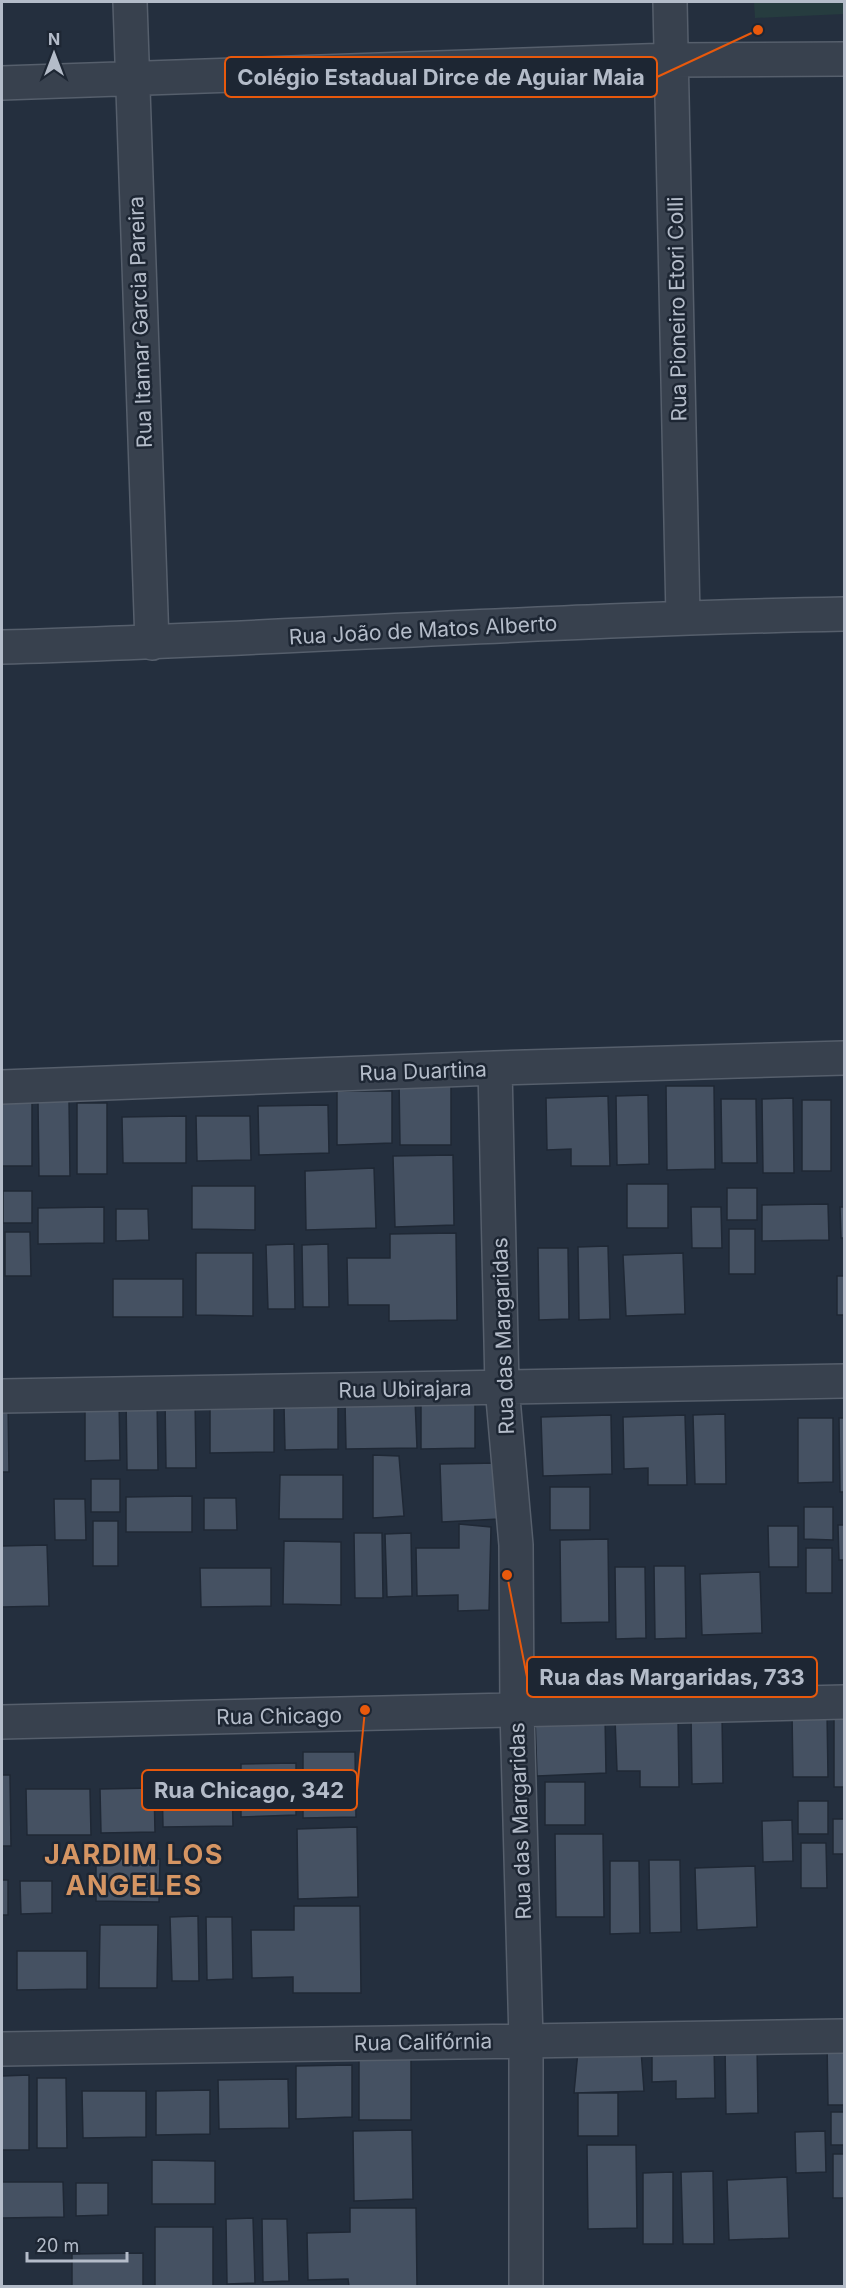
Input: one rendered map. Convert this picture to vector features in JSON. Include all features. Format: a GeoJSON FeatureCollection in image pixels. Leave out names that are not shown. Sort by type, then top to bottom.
{"type":"FeatureCollection","features":[{"type":"Feature","properties":{"kind":"street","name":"Rua Itamar Garcia Pareira"},"geometry":{"type":"LineString","coordinates":[[130,2],[152,643]]}},
{"type":"Feature","properties":{"kind":"street","name":"Rua Pioneiro Etori Colli"},"geometry":{"type":"LineString","coordinates":[[670,2],[683,617]]}},
{"type":"Feature","properties":{"kind":"street"},"geometry":{"type":"LineString","coordinates":[[2,83],[672,60],[844,59]]}},
{"type":"Feature","properties":{"kind":"street","name":"Rua João de Matos Alberto"},"geometry":{"type":"LineString","coordinates":[[2,648],[152,643],[683,617],[844,614]]}},
{"type":"Feature","properties":{"kind":"street","name":"Rua Duartina"},"geometry":{"type":"LineString","coordinates":[[2,1087],[495,1068],[844,1058]]}},
{"type":"Feature","properties":{"kind":"street","name":"Rua das Margaridas"},"geometry":{"type":"LineString","coordinates":[[495,1068],[502,1387],[516,1545],[517,1711],[526,2040],[526,2286]]}},
{"type":"Feature","properties":{"kind":"street","name":"Rua Ubirajara"},"geometry":{"type":"LineString","coordinates":[[2,1396],[844,1381]]}},
{"type":"Feature","properties":{"kind":"street","name":"Rua Chicago"},"geometry":{"type":"LineString","coordinates":[[2,1722],[844,1702]]}},
{"type":"Feature","properties":{"kind":"street","name":"Rua Califórnia"},"geometry":{"type":"LineString","coordinates":[[2,2049],[844,2036]]}},
{"type":"Feature","properties":{"kind":"green space"},"geometry":{"type":"Polygon","coordinates":[[[754,2],[844,2],[844,14],[755,18],[754,2]]]}},
{"type":"Feature","properties":{"kind":"building"},"geometry":{"type":"Polygon","coordinates":[[[451,1079],[451,1145],[400,1145],[399,1080],[451,1079]]]}},
{"type":"Feature","properties":{"kind":"building"},"geometry":{"type":"Polygon","coordinates":[[[666,1086],[714,1086],[715,1169],[667,1170],[666,1086]]]}},
{"type":"Feature","properties":{"kind":"building"},"geometry":{"type":"Polygon","coordinates":[[[337,1091],[392,1091],[392,1143],[337,1145],[337,1091]]]}},
{"type":"Feature","properties":{"kind":"building"},"geometry":{"type":"Polygon","coordinates":[[[648,1095],[649,1164],[617,1165],[616,1096],[648,1095]]]}},
{"type":"Feature","properties":{"kind":"building"},"geometry":{"type":"Polygon","coordinates":[[[608,1096],[610,1166],[571,1166],[571,1149],[547,1150],[546,1098],[608,1096]]]}},
{"type":"Feature","properties":{"kind":"building"},"geometry":{"type":"Polygon","coordinates":[[[793,1098],[794,1173],[763,1173],[762,1099],[793,1098]]]}},
{"type":"Feature","properties":{"kind":"building"},"geometry":{"type":"Polygon","coordinates":[[[721,1099],[756,1099],[757,1163],[722,1163],[721,1099]]]}},
{"type":"Feature","properties":{"kind":"building"},"geometry":{"type":"Polygon","coordinates":[[[802,1100],[831,1100],[831,1171],[802,1171],[802,1100]]]}},
{"type":"Feature","properties":{"kind":"building"},"geometry":{"type":"Polygon","coordinates":[[[32,1101],[32,1166],[2,1166],[2,1102],[32,1101]]]}},
{"type":"Feature","properties":{"kind":"building"},"geometry":{"type":"Polygon","coordinates":[[[38,1101],[69,1101],[70,1176],[39,1176],[38,1101]]]}},
{"type":"Feature","properties":{"kind":"building"},"geometry":{"type":"Polygon","coordinates":[[[77,1103],[107,1103],[107,1174],[77,1174],[77,1103]]]}},
{"type":"Feature","properties":{"kind":"building"},"geometry":{"type":"Polygon","coordinates":[[[328,1105],[329,1153],[259,1155],[258,1106],[328,1105]]]}},
{"type":"Feature","properties":{"kind":"building"},"geometry":{"type":"Polygon","coordinates":[[[186,1116],[186,1163],[123,1163],[122,1117],[186,1116]]]}},
{"type":"Feature","properties":{"kind":"building"},"geometry":{"type":"Polygon","coordinates":[[[196,1116],[250,1116],[251,1160],[197,1161],[196,1116]]]}},
{"type":"Feature","properties":{"kind":"building"},"geometry":{"type":"Polygon","coordinates":[[[453,1155],[454,1225],[395,1227],[393,1156],[453,1155]]]}},
{"type":"Feature","properties":{"kind":"building"},"geometry":{"type":"Polygon","coordinates":[[[374,1168],[376,1228],[306,1230],[305,1171],[374,1168]]]}},
{"type":"Feature","properties":{"kind":"building"},"geometry":{"type":"Polygon","coordinates":[[[627,1184],[668,1184],[668,1228],[627,1228],[627,1184]]]}},
{"type":"Feature","properties":{"kind":"building"},"geometry":{"type":"Polygon","coordinates":[[[192,1186],[255,1186],[255,1230],[192,1229],[192,1186]]]}},
{"type":"Feature","properties":{"kind":"building"},"geometry":{"type":"Polygon","coordinates":[[[727,1188],[757,1188],[757,1220],[727,1220],[727,1188]]]}},
{"type":"Feature","properties":{"kind":"building"},"geometry":{"type":"Polygon","coordinates":[[[3,1191],[32,1191],[32,1223],[3,1223],[3,1191]]]}},
{"type":"Feature","properties":{"kind":"building"},"geometry":{"type":"Polygon","coordinates":[[[828,1204],[829,1240],[762,1241],[762,1205],[828,1204]]]}},
{"type":"Feature","properties":{"kind":"building"},"geometry":{"type":"Polygon","coordinates":[[[104,1207],[104,1243],[38,1244],[38,1208],[104,1207]]]}},
{"type":"Feature","properties":{"kind":"building"},"geometry":{"type":"Polygon","coordinates":[[[691,1207],[721,1207],[722,1248],[692,1248],[691,1207]]]}},
{"type":"Feature","properties":{"kind":"building"},"geometry":{"type":"Polygon","coordinates":[[[840,1207],[844,1207],[844,1238],[841,1238],[840,1207]]]}},
{"type":"Feature","properties":{"kind":"building"},"geometry":{"type":"Polygon","coordinates":[[[116,1209],[148,1209],[149,1240],[116,1241],[116,1209]]]}},
{"type":"Feature","properties":{"kind":"building"},"geometry":{"type":"Polygon","coordinates":[[[729,1229],[755,1229],[755,1274],[729,1274],[729,1229]]]}},
{"type":"Feature","properties":{"kind":"building"},"geometry":{"type":"Polygon","coordinates":[[[5,1232],[30,1232],[31,1276],[5,1276],[5,1232]]]}},
{"type":"Feature","properties":{"kind":"building"},"geometry":{"type":"Polygon","coordinates":[[[456,1233],[457,1320],[389,1321],[389,1305],[348,1305],[347,1258],[390,1258],[390,1234],[456,1233]]]}},
{"type":"Feature","properties":{"kind":"building"},"geometry":{"type":"Polygon","coordinates":[[[294,1244],[295,1309],[268,1309],[266,1245],[294,1244]]]}},
{"type":"Feature","properties":{"kind":"building"},"geometry":{"type":"Polygon","coordinates":[[[328,1244],[329,1307],[303,1307],[302,1245],[328,1244]]]}},
{"type":"Feature","properties":{"kind":"building"},"geometry":{"type":"Polygon","coordinates":[[[608,1246],[610,1319],[579,1320],[578,1247],[608,1246]]]}},
{"type":"Feature","properties":{"kind":"building"},"geometry":{"type":"Polygon","coordinates":[[[538,1248],[568,1248],[569,1319],[539,1320],[538,1248]]]}},
{"type":"Feature","properties":{"kind":"building"},"geometry":{"type":"Polygon","coordinates":[[[196,1253],[253,1253],[253,1316],[196,1315],[196,1253]]]}},
{"type":"Feature","properties":{"kind":"building"},"geometry":{"type":"Polygon","coordinates":[[[683,1253],[685,1314],[626,1316],[623,1255],[683,1253]]]}},
{"type":"Feature","properties":{"kind":"building"},"geometry":{"type":"Polygon","coordinates":[[[837,1276],[844,1276],[844,1315],[837,1315],[837,1276]]]}},
{"type":"Feature","properties":{"kind":"building"},"geometry":{"type":"Polygon","coordinates":[[[113,1279],[183,1279],[183,1317],[113,1317],[113,1279]]]}},
{"type":"Feature","properties":{"kind":"building"},"geometry":{"type":"Polygon","coordinates":[[[475,1395],[475,1448],[421,1449],[421,1396],[475,1395]]]}},
{"type":"Feature","properties":{"kind":"building"},"geometry":{"type":"Polygon","coordinates":[[[119,1396],[120,1460],[85,1461],[85,1397],[119,1396]]]}},
{"type":"Feature","properties":{"kind":"building"},"geometry":{"type":"Polygon","coordinates":[[[126,1396],[157,1396],[158,1470],[127,1470],[126,1396]]]}},
{"type":"Feature","properties":{"kind":"building"},"geometry":{"type":"Polygon","coordinates":[[[165,1397],[195,1397],[196,1468],[166,1468],[165,1397]]]}},
{"type":"Feature","properties":{"kind":"building"},"geometry":{"type":"Polygon","coordinates":[[[415,1399],[417,1448],[346,1449],[345,1401],[415,1399]]]}},
{"type":"Feature","properties":{"kind":"building"},"geometry":{"type":"Polygon","coordinates":[[[2,1403],[8,1403],[9,1472],[2,1472],[2,1403]]]}},
{"type":"Feature","properties":{"kind":"building"},"geometry":{"type":"Polygon","coordinates":[[[274,1405],[274,1452],[210,1453],[210,1406],[274,1405]]]}},
{"type":"Feature","properties":{"kind":"building"},"geometry":{"type":"Polygon","coordinates":[[[284,1405],[338,1405],[338,1449],[285,1450],[284,1405]]]}},
{"type":"Feature","properties":{"kind":"building"},"geometry":{"type":"Polygon","coordinates":[[[725,1414],[726,1484],[695,1484],[693,1415],[725,1414]]]}},
{"type":"Feature","properties":{"kind":"building"},"geometry":{"type":"Polygon","coordinates":[[[611,1415],[612,1474],[543,1476],[541,1417],[611,1415]]]}},
{"type":"Feature","properties":{"kind":"building"},"geometry":{"type":"Polygon","coordinates":[[[685,1415],[687,1485],[648,1485],[648,1468],[624,1469],[623,1417],[685,1415]]]}},
{"type":"Feature","properties":{"kind":"building"},"geometry":{"type":"Polygon","coordinates":[[[798,1418],[833,1418],[833,1482],[798,1483],[798,1418]]]}},
{"type":"Feature","properties":{"kind":"building"},"geometry":{"type":"Polygon","coordinates":[[[839,1418],[844,1418],[844,1492],[840,1492],[839,1418]]]}},
{"type":"Feature","properties":{"kind":"building"},"geometry":{"type":"Polygon","coordinates":[[[373,1455],[399,1456],[404,1516],[373,1518],[373,1455]]]}},
{"type":"Feature","properties":{"kind":"building"},"geometry":{"type":"Polygon","coordinates":[[[500,1463],[499,1519],[442,1522],[440,1464],[500,1463]]]}},
{"type":"Feature","properties":{"kind":"building"},"geometry":{"type":"Polygon","coordinates":[[[280,1475],[343,1475],[343,1519],[279,1519],[280,1475]]]}},
{"type":"Feature","properties":{"kind":"building"},"geometry":{"type":"Polygon","coordinates":[[[91,1479],[120,1479],[120,1512],[91,1512],[91,1479]]]}},
{"type":"Feature","properties":{"kind":"building"},"geometry":{"type":"Polygon","coordinates":[[[550,1487],[590,1487],[590,1530],[550,1530],[550,1487]]]}},
{"type":"Feature","properties":{"kind":"building"},"geometry":{"type":"Polygon","coordinates":[[[192,1496],[192,1532],[126,1532],[126,1497],[192,1496]]]}},
{"type":"Feature","properties":{"kind":"building"},"geometry":{"type":"Polygon","coordinates":[[[204,1498],[236,1498],[237,1530],[204,1530],[204,1498]]]}},
{"type":"Feature","properties":{"kind":"building"},"geometry":{"type":"Polygon","coordinates":[[[54,1499],[85,1499],[86,1540],[55,1540],[54,1499]]]}},
{"type":"Feature","properties":{"kind":"building"},"geometry":{"type":"Polygon","coordinates":[[[804,1507],[833,1507],[833,1540],[804,1539],[804,1507]]]}},
{"type":"Feature","properties":{"kind":"building"},"geometry":{"type":"Polygon","coordinates":[[[93,1521],[118,1521],[118,1566],[93,1566],[93,1521]]]}},
{"type":"Feature","properties":{"kind":"building"},"geometry":{"type":"Polygon","coordinates":[[[459,1524],[491,1527],[489,1610],[458,1611],[458,1595],[417,1596],[416,1548],[459,1548],[459,1524]]]}},
{"type":"Feature","properties":{"kind":"building"},"geometry":{"type":"Polygon","coordinates":[[[838,1525],[844,1525],[844,1560],[839,1560],[838,1525]]]}},
{"type":"Feature","properties":{"kind":"building"},"geometry":{"type":"Polygon","coordinates":[[[768,1526],[798,1526],[798,1567],[769,1567],[768,1526]]]}},
{"type":"Feature","properties":{"kind":"building"},"geometry":{"type":"Polygon","coordinates":[[[354,1533],[382,1533],[383,1598],[355,1598],[354,1533]]]}},
{"type":"Feature","properties":{"kind":"building"},"geometry":{"type":"Polygon","coordinates":[[[411,1533],[412,1596],[387,1597],[385,1534],[411,1533]]]}},
{"type":"Feature","properties":{"kind":"building"},"geometry":{"type":"Polygon","coordinates":[[[608,1539],[609,1622],[561,1623],[560,1540],[608,1539]]]}},
{"type":"Feature","properties":{"kind":"building"},"geometry":{"type":"Polygon","coordinates":[[[284,1541],[341,1542],[341,1605],[283,1604],[284,1541]]]}},
{"type":"Feature","properties":{"kind":"building"},"geometry":{"type":"Polygon","coordinates":[[[47,1545],[49,1606],[2,1607],[2,1546],[47,1545]]]}},
{"type":"Feature","properties":{"kind":"building"},"geometry":{"type":"Polygon","coordinates":[[[806,1548],[832,1548],[832,1593],[806,1593],[806,1548]]]}},
{"type":"Feature","properties":{"kind":"building"},"geometry":{"type":"Polygon","coordinates":[[[654,1566],[685,1566],[686,1638],[655,1639],[654,1566]]]}},
{"type":"Feature","properties":{"kind":"building"},"geometry":{"type":"Polygon","coordinates":[[[615,1567],[645,1567],[646,1638],[616,1639],[615,1567]]]}},
{"type":"Feature","properties":{"kind":"building"},"geometry":{"type":"Polygon","coordinates":[[[200,1568],[271,1568],[271,1606],[201,1607],[200,1568]]]}},
{"type":"Feature","properties":{"kind":"building"},"geometry":{"type":"Polygon","coordinates":[[[760,1572],[762,1633],[702,1635],[700,1574],[760,1572]]]}},
{"type":"Feature","properties":{"kind":"building"},"geometry":{"type":"Polygon","coordinates":[[[827,1712],[828,1777],[793,1777],[792,1713],[827,1712]]]}},
{"type":"Feature","properties":{"kind":"building"},"geometry":{"type":"Polygon","coordinates":[[[834,1712],[844,1712],[844,1787],[834,1787],[834,1712]]]}},
{"type":"Feature","properties":{"kind":"building"},"geometry":{"type":"Polygon","coordinates":[[[605,1715],[606,1773],[537,1776],[535,1716],[605,1715]]]}},
{"type":"Feature","properties":{"kind":"building"},"geometry":{"type":"Polygon","coordinates":[[[691,1715],[722,1715],[723,1783],[692,1784],[691,1715]]]}},
{"type":"Feature","properties":{"kind":"building"},"geometry":{"type":"Polygon","coordinates":[[[678,1717],[679,1787],[640,1787],[640,1771],[617,1771],[615,1719],[678,1717]]]}},
{"type":"Feature","properties":{"kind":"building"},"geometry":{"type":"Polygon","coordinates":[[[303,1752],[355,1752],[356,1817],[303,1818],[303,1752]]]}},
{"type":"Feature","properties":{"kind":"building"},"geometry":{"type":"Polygon","coordinates":[[[296,1763],[296,1815],[241,1817],[241,1764],[296,1763]]]}},
{"type":"Feature","properties":{"kind":"building"},"geometry":{"type":"Polygon","coordinates":[[[2,1775],[10,1775],[11,1846],[2,1846],[2,1775]]]}},
{"type":"Feature","properties":{"kind":"building"},"geometry":{"type":"Polygon","coordinates":[[[232,1777],[233,1826],[163,1827],[162,1778],[232,1777]]]}},
{"type":"Feature","properties":{"kind":"building"},"geometry":{"type":"Polygon","coordinates":[[[545,1782],[585,1782],[585,1825],[545,1825],[545,1782]]]}},
{"type":"Feature","properties":{"kind":"building"},"geometry":{"type":"Polygon","coordinates":[[[154,1788],[155,1832],[101,1833],[100,1789],[154,1788]]]}},
{"type":"Feature","properties":{"kind":"building"},"geometry":{"type":"Polygon","coordinates":[[[26,1789],[90,1789],[91,1835],[27,1835],[26,1789]]]}},
{"type":"Feature","properties":{"kind":"building"},"geometry":{"type":"Polygon","coordinates":[[[798,1801],[828,1801],[828,1834],[798,1834],[798,1801]]]}},
{"type":"Feature","properties":{"kind":"building"},"geometry":{"type":"Polygon","coordinates":[[[833,1819],[844,1819],[844,1854],[833,1854],[833,1819]]]}},
{"type":"Feature","properties":{"kind":"building"},"geometry":{"type":"Polygon","coordinates":[[[792,1820],[793,1861],[763,1862],[762,1821],[792,1820]]]}},
{"type":"Feature","properties":{"kind":"building"},"geometry":{"type":"Polygon","coordinates":[[[357,1827],[358,1897],[298,1899],[297,1829],[357,1827]]]}},
{"type":"Feature","properties":{"kind":"building"},"geometry":{"type":"Polygon","coordinates":[[[555,1834],[603,1834],[604,1917],[556,1917],[555,1834]]]}},
{"type":"Feature","properties":{"kind":"building"},"geometry":{"type":"Polygon","coordinates":[[[801,1843],[826,1843],[827,1888],[801,1888],[801,1843]]]}},
{"type":"Feature","properties":{"kind":"building"},"geometry":{"type":"Polygon","coordinates":[[[96,1858],[160,1859],[159,1902],[96,1901],[96,1858]]]}},
{"type":"Feature","properties":{"kind":"building"},"geometry":{"type":"Polygon","coordinates":[[[649,1860],[680,1860],[681,1932],[650,1933],[649,1860]]]}},
{"type":"Feature","properties":{"kind":"building"},"geometry":{"type":"Polygon","coordinates":[[[610,1861],[639,1861],[640,1933],[610,1934],[610,1861]]]}},
{"type":"Feature","properties":{"kind":"building"},"geometry":{"type":"Polygon","coordinates":[[[755,1866],[757,1927],[697,1930],[695,1868],[755,1866]]]}},
{"type":"Feature","properties":{"kind":"building"},"geometry":{"type":"Polygon","coordinates":[[[2,1880],[8,1880],[8,1915],[2,1915],[2,1880]]]}},
{"type":"Feature","properties":{"kind":"building"},"geometry":{"type":"Polygon","coordinates":[[[20,1881],[52,1881],[52,1913],[21,1914],[20,1881]]]}},
{"type":"Feature","properties":{"kind":"building"},"geometry":{"type":"Polygon","coordinates":[[[294,1906],[360,1906],[361,1993],[293,1993],[293,1977],[252,1978],[251,1930],[294,1930],[294,1906]]]}},
{"type":"Feature","properties":{"kind":"building"},"geometry":{"type":"Polygon","coordinates":[[[198,1916],[199,1981],[172,1981],[170,1917],[198,1916]]]}},
{"type":"Feature","properties":{"kind":"building"},"geometry":{"type":"Polygon","coordinates":[[[206,1917],[232,1917],[233,1979],[207,1980],[206,1917]]]}},
{"type":"Feature","properties":{"kind":"building"},"geometry":{"type":"Polygon","coordinates":[[[100,1925],[158,1925],[157,1988],[99,1988],[100,1925]]]}},
{"type":"Feature","properties":{"kind":"building"},"geometry":{"type":"Polygon","coordinates":[[[17,1951],[87,1951],[87,1989],[17,1990],[17,1951]]]}},
{"type":"Feature","properties":{"kind":"building"},"geometry":{"type":"Polygon","coordinates":[[[827,2041],[844,2041],[844,2105],[828,2105],[827,2041]]]}},
{"type":"Feature","properties":{"kind":"building"},"geometry":{"type":"Polygon","coordinates":[[[714,2044],[715,2098],[676,2099],[676,2081],[652,2082],[652,2047],[714,2044]]]}},
{"type":"Feature","properties":{"kind":"building"},"geometry":{"type":"Polygon","coordinates":[[[725,2044],[757,2044],[758,2113],[726,2114],[725,2044]]]}},
{"type":"Feature","properties":{"kind":"building"},"geometry":{"type":"Polygon","coordinates":[[[641,2050],[644,2091],[574,2093],[578,2051],[641,2050]]]}},
{"type":"Feature","properties":{"kind":"building"},"geometry":{"type":"Polygon","coordinates":[[[359,2054],[411,2054],[411,2120],[359,2120],[359,2054]]]}},
{"type":"Feature","properties":{"kind":"building"},"geometry":{"type":"Polygon","coordinates":[[[352,2065],[352,2117],[296,2119],[296,2066],[352,2065]]]}},
{"type":"Feature","properties":{"kind":"building"},"geometry":{"type":"Polygon","coordinates":[[[29,2075],[29,2150],[2,2150],[2,2076],[29,2075]]]}},
{"type":"Feature","properties":{"kind":"building"},"geometry":{"type":"Polygon","coordinates":[[[37,2078],[66,2078],[67,2148],[37,2148],[37,2078]]]}},
{"type":"Feature","properties":{"kind":"building"},"geometry":{"type":"Polygon","coordinates":[[[288,2079],[289,2128],[219,2129],[218,2080],[288,2079]]]}},
{"type":"Feature","properties":{"kind":"building"},"geometry":{"type":"Polygon","coordinates":[[[210,2090],[210,2134],[156,2135],[156,2091],[210,2090]]]}},
{"type":"Feature","properties":{"kind":"building"},"geometry":{"type":"Polygon","coordinates":[[[82,2091],[146,2091],[146,2137],[83,2138],[82,2091]]]}},
{"type":"Feature","properties":{"kind":"building"},"geometry":{"type":"Polygon","coordinates":[[[578,2093],[618,2093],[618,2136],[578,2136],[578,2093]]]}},
{"type":"Feature","properties":{"kind":"building"},"geometry":{"type":"Polygon","coordinates":[[[831,2112],[844,2112],[844,2145],[831,2145],[831,2112]]]}},
{"type":"Feature","properties":{"kind":"building"},"geometry":{"type":"Polygon","coordinates":[[[412,2130],[413,2199],[354,2201],[353,2131],[412,2130]]]}},
{"type":"Feature","properties":{"kind":"building"},"geometry":{"type":"Polygon","coordinates":[[[825,2131],[826,2172],[796,2173],[795,2132],[825,2131]]]}},
{"type":"Feature","properties":{"kind":"building"},"geometry":{"type":"Polygon","coordinates":[[[587,2145],[636,2145],[637,2228],[588,2229],[587,2145]]]}},
{"type":"Feature","properties":{"kind":"building"},"geometry":{"type":"Polygon","coordinates":[[[833,2154],[844,2154],[844,2198],[833,2198],[833,2154]]]}},
{"type":"Feature","properties":{"kind":"building"},"geometry":{"type":"Polygon","coordinates":[[[152,2160],[215,2161],[215,2204],[152,2204],[152,2160]]]}},
{"type":"Feature","properties":{"kind":"building"},"geometry":{"type":"Polygon","coordinates":[[[713,2171],[714,2244],[683,2244],[681,2172],[713,2171]]]}},
{"type":"Feature","properties":{"kind":"building"},"geometry":{"type":"Polygon","coordinates":[[[673,2172],[673,2244],[643,2244],[643,2173],[673,2172]]]}},
{"type":"Feature","properties":{"kind":"building"},"geometry":{"type":"Polygon","coordinates":[[[787,2177],[789,2238],[729,2240],[727,2180],[787,2177]]]}},
{"type":"Feature","properties":{"kind":"building"},"geometry":{"type":"Polygon","coordinates":[[[2,2182],[63,2182],[64,2217],[2,2218],[2,2182]]]}},
{"type":"Feature","properties":{"kind":"building"},"geometry":{"type":"Polygon","coordinates":[[[76,2183],[108,2183],[108,2215],[76,2216],[76,2183]]]}},
{"type":"Feature","properties":{"kind":"building"},"geometry":{"type":"Polygon","coordinates":[[[350,2208],[416,2208],[417,2286],[349,2286],[348,2279],[308,2280],[307,2233],[350,2232],[350,2208]]]}},
{"type":"Feature","properties":{"kind":"building"},"geometry":{"type":"Polygon","coordinates":[[[253,2218],[255,2283],[227,2284],[226,2219],[253,2218]]]}},
{"type":"Feature","properties":{"kind":"building"},"geometry":{"type":"Polygon","coordinates":[[[262,2219],[287,2219],[289,2281],[263,2282],[262,2219]]]}},
{"type":"Feature","properties":{"kind":"building"},"geometry":{"type":"Polygon","coordinates":[[[155,2227],[213,2227],[213,2286],[155,2286],[155,2227]]]}},
{"type":"Feature","properties":{"kind":"building"},"geometry":{"type":"Polygon","coordinates":[[[143,2253],[143,2286],[72,2286],[72,2254],[143,2253]]]}},
{"type":"Feature","properties":{"kind":"place","name":"Colégio Estadual Dirce de Aguiar Maia"},"geometry":{"type":"Point","coordinates":[758,30]}},
{"type":"Feature","properties":{"kind":"place","name":"Rua das Margaridas, 733"},"geometry":{"type":"Point","coordinates":[507,1575]}},
{"type":"Feature","properties":{"kind":"place","name":"Rua Chicago, 342"},"geometry":{"type":"Point","coordinates":[365,1710]}},
{"type":"Feature","properties":{"kind":"district","name":"JARDIM LOS ANGELES"},"geometry":{"type":"Point","coordinates":[134,1870]}}]}
